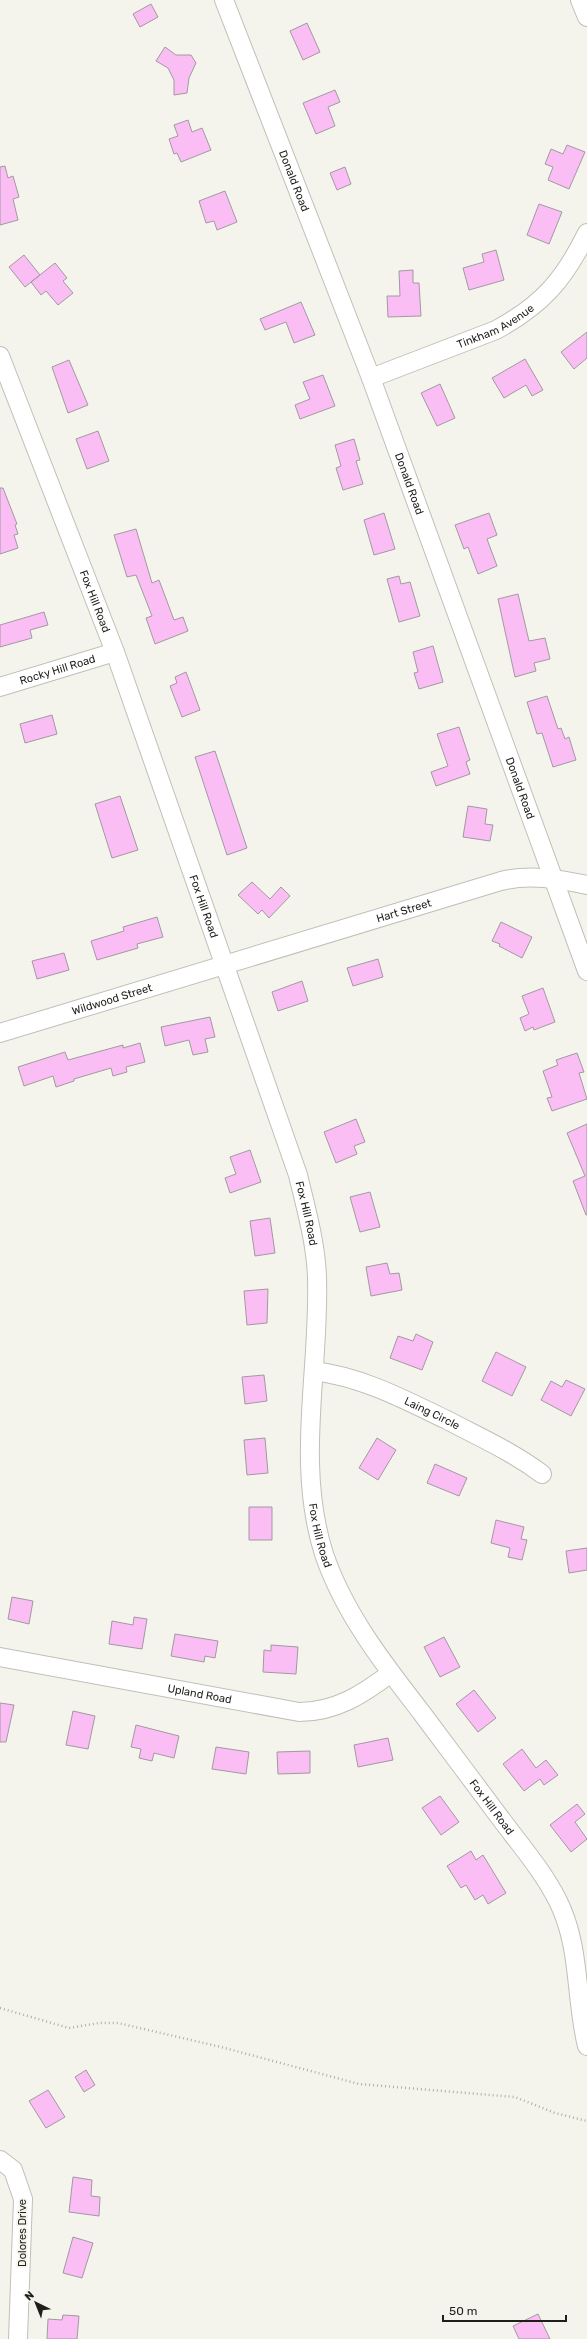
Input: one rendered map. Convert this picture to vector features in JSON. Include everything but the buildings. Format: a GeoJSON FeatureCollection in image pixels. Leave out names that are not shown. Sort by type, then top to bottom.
{"type":"FeatureCollection","features":[{"type":"Feature","properties":{"kind":"street","name":"Donald Road"},"geometry":{"type":"LineString","coordinates":[[224,0],[371,378],[587,970]]}},
{"type":"Feature","properties":{"kind":"street"},"geometry":{"type":"LineString","coordinates":[[580,0],[587,17]]}},
{"type":"Feature","properties":{"kind":"street","name":"Tinkham Avenue"},"geometry":{"type":"LineString","coordinates":[[371,378],[496,330],[514,320],[552,290],[574,261],[587,233]]}},
{"type":"Feature","properties":{"kind":"street","name":"Fox Hill Road"},"geometry":{"type":"LineString","coordinates":[[0,356],[115,652],[298,1175],[313,1234],[318,1277],[309,1469],[320,1537],[342,1597],[391,1673],[511,1832],[557,1900],[570,1934],[587,2046]]}},
{"type":"Feature","properties":{"kind":"street","name":"Rocky Hill Road"},"geometry":{"type":"LineString","coordinates":[[0,687],[115,652]]}},
{"type":"Feature","properties":{"kind":"street","name":"Hart Street"},"geometry":{"type":"LineString","coordinates":[[224,966],[501,881],[521,878],[554,879],[587,885]]}},
{"type":"Feature","properties":{"kind":"street","name":"Wildwood Street"},"geometry":{"type":"LineString","coordinates":[[0,1033],[224,966]]}},
{"type":"Feature","properties":{"kind":"street","name":"Laing Circle"},"geometry":{"type":"LineString","coordinates":[[314,1371],[349,1377],[382,1389],[515,1454],[542,1474]]}},
{"type":"Feature","properties":{"kind":"street","name":"Upland Road"},"geometry":{"type":"LineString","coordinates":[[0,1657],[299,1712],[320,1711],[347,1702],[391,1673]]}},
{"type":"Feature","properties":{"kind":"street","name":"Dolores Drive"},"geometry":{"type":"LineString","coordinates":[[0,2160],[13,2170],[23,2199],[18,2339]]}},
{"type":"Feature","properties":{"kind":"path"},"geometry":{"type":"LineString","coordinates":[[0,2008],[69,2028],[99,2023],[118,2023],[221,2047],[359,2084],[515,2097],[555,2113],[587,2121]]}}]}
